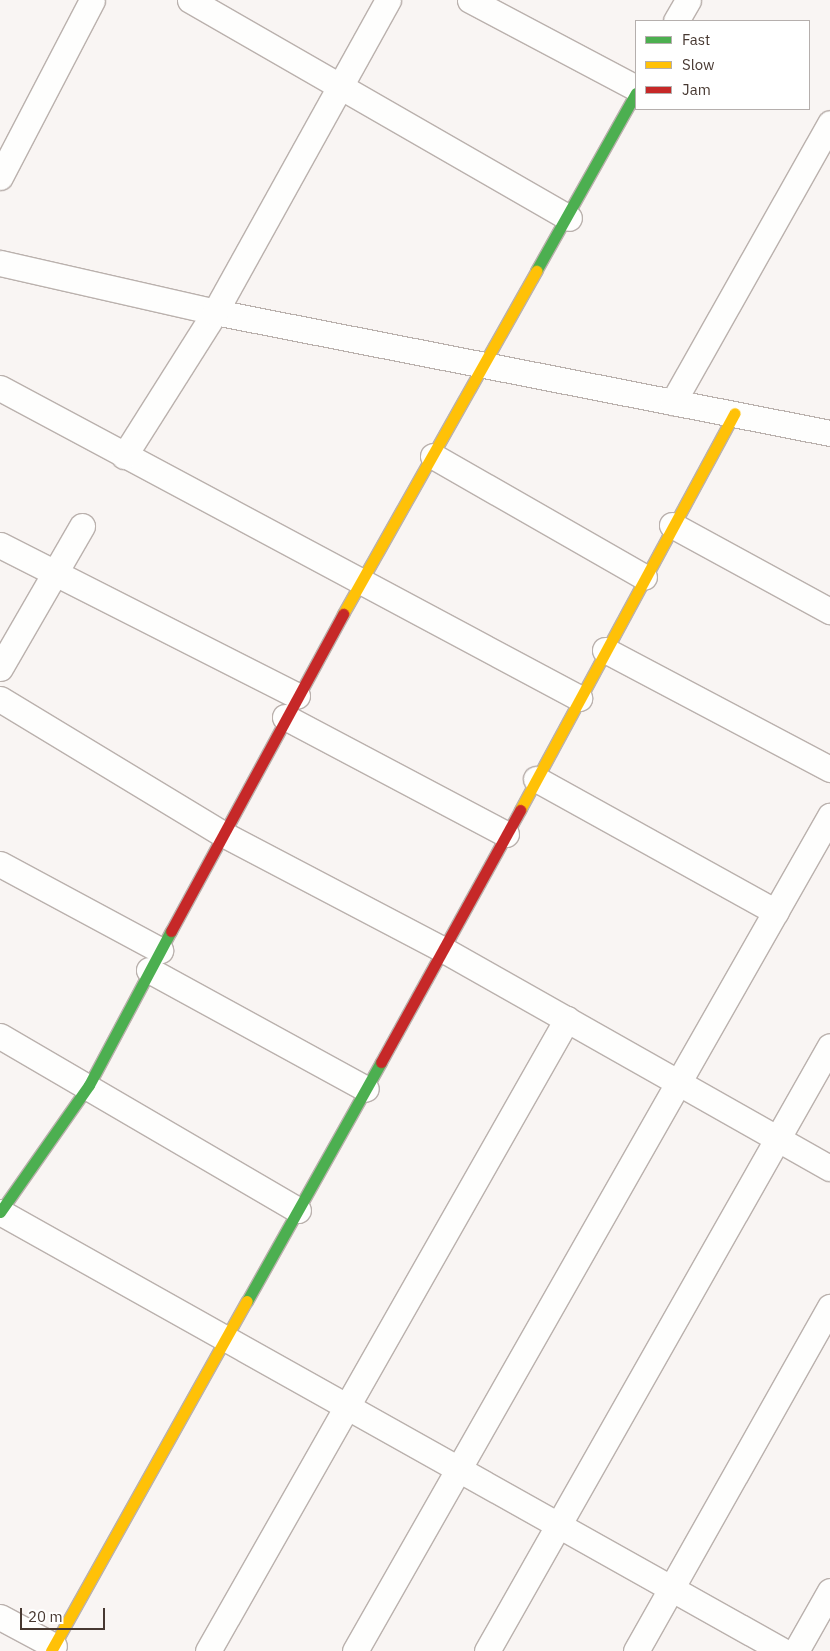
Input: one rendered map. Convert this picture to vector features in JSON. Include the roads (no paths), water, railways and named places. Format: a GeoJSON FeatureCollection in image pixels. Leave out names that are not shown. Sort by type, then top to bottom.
{"type":"FeatureCollection","features":[{"type":"Feature","properties":{"kind":"street"},"geometry":{"type":"LineString","coordinates":[[0,177],[92,0]]}},
{"type":"Feature","properties":{"kind":"street"},"geometry":{"type":"LineString","coordinates":[[190,0],[569,218]]}},
{"type":"Feature","properties":{"kind":"street"},"geometry":{"type":"LineString","coordinates":[[124,456],[215,312],[339,85],[388,0]]}},
{"type":"Feature","properties":{"kind":"street"},"geometry":{"type":"LineString","coordinates":[[470,0],[635,87]]}},
{"type":"Feature","properties":{"kind":"street"},"geometry":{"type":"LineString","coordinates":[[677,20],[688,0]]}},
{"type":"Feature","properties":{"kind":"street"},"geometry":{"type":"LineString","coordinates":[[635,95],[569,218],[484,364],[291,707],[89,1085],[1,1207],[347,1406],[783,1651]]}},
{"type":"Feature","properties":{"kind":"street"},"geometry":{"type":"LineString","coordinates":[[674,402],[830,123]]}},
{"type":"Feature","properties":{"kind":"street"},"geometry":{"type":"LineString","coordinates":[[0,263],[215,312],[830,433]]}},
{"type":"Feature","properties":{"kind":"street"},"geometry":{"type":"LineString","coordinates":[[0,388],[360,583],[579,698]]}},
{"type":"Feature","properties":{"kind":"street"},"geometry":{"type":"LineString","coordinates":[[0,1617],[52,1648],[444,950],[672,525],[735,413]]}},
{"type":"Feature","properties":{"kind":"street"},"geometry":{"type":"LineString","coordinates":[[433,456],[644,578]]}},
{"type":"Feature","properties":{"kind":"street"},"geometry":{"type":"LineString","coordinates":[[672,525],[830,611]]}},
{"type":"Feature","properties":{"kind":"street"},"geometry":{"type":"LineString","coordinates":[[0,668],[82,526]]}},
{"type":"Feature","properties":{"kind":"street"},"geometry":{"type":"LineString","coordinates":[[0,545],[55,573],[291,707],[506,834]]}},
{"type":"Feature","properties":{"kind":"street"},"geometry":{"type":"LineString","coordinates":[[605,650],[830,769]]}},
{"type":"Feature","properties":{"kind":"street"},"geometry":{"type":"LineString","coordinates":[[0,699],[223,834],[444,950],[830,1168]]}},
{"type":"Feature","properties":{"kind":"street"},"geometry":{"type":"LineString","coordinates":[[536,779],[776,912]]}},
{"type":"Feature","properties":{"kind":"street"},"geometry":{"type":"LineString","coordinates":[[355,1651],[457,1468],[830,816]]}},
{"type":"Feature","properties":{"kind":"street"},"geometry":{"type":"LineString","coordinates":[[0,864],[366,1089]]}},
{"type":"Feature","properties":{"kind":"street"},"geometry":{"type":"LineString","coordinates":[[208,1651],[567,1020]]}},
{"type":"Feature","properties":{"kind":"street"},"geometry":{"type":"LineString","coordinates":[[0,1036],[89,1085],[298,1210]]}},
{"type":"Feature","properties":{"kind":"street"},"geometry":{"type":"LineString","coordinates":[[487,1651],[779,1139],[830,1046]]}},
{"type":"Feature","properties":{"kind":"street"},"geometry":{"type":"LineString","coordinates":[[636,1651],[830,1306]]}},
{"type":"Feature","properties":{"kind":"street"},"geometry":{"type":"LineString","coordinates":[[796,1651],[830,1590]]}}]}
